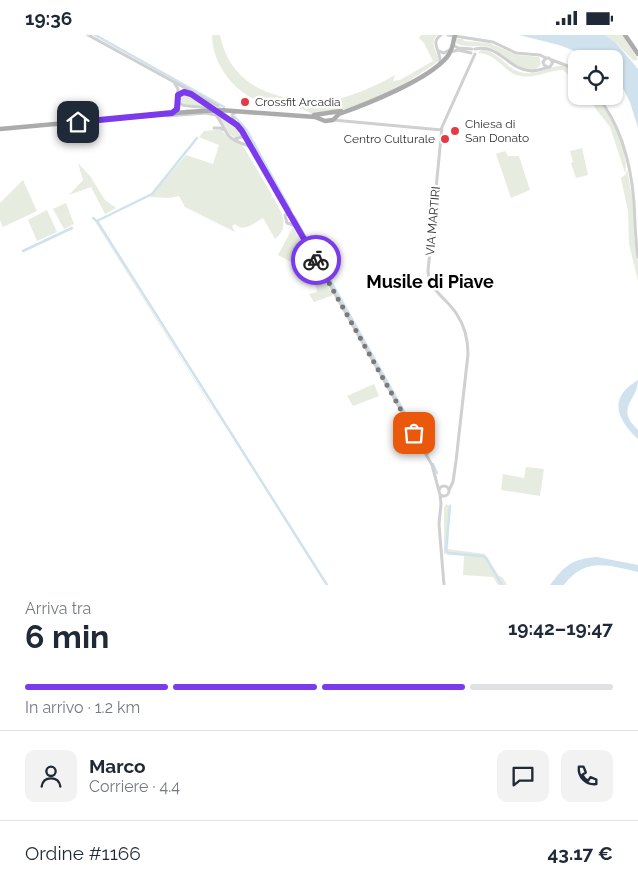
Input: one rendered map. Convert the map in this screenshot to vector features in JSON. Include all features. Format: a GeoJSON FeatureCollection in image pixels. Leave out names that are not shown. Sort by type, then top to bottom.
{"type":"FeatureCollection","features":[{"type":"Feature","properties":{"kind":"main road"},"geometry":{"type":"LineString","coordinates":[[625,35],[638,53]]}},
{"type":"Feature","properties":{"kind":"main road"},"geometry":{"type":"LineString","coordinates":[[322,116],[325,121],[402,88],[440,64],[452,44]]}},
{"type":"Feature","properties":{"kind":"main road"},"geometry":{"type":"LineString","coordinates":[[0,129],[219,108],[308,117],[336,117]]}},
{"type":"Feature","properties":{"kind":"street"},"geometry":{"type":"LineString","coordinates":[[88,35],[219,108]]}},
{"type":"Feature","properties":{"kind":"street"},"geometry":{"type":"LineString","coordinates":[[440,64],[436,40],[441,35]]}},
{"type":"Feature","properties":{"kind":"street"},"geometry":{"type":"LineString","coordinates":[[448,35],[492,42],[520,54],[538,55],[544,61],[551,64],[568,66]]}},
{"type":"Feature","properties":{"kind":"street"},"geometry":{"type":"LineString","coordinates":[[437,50],[444,53],[452,44]]}},
{"type":"Feature","properties":{"kind":"street"},"geometry":{"type":"LineString","coordinates":[[452,44],[458,48],[473,52]]}},
{"type":"Feature","properties":{"kind":"street"},"geometry":{"type":"LineString","coordinates":[[452,44],[455,50],[473,52],[484,48],[496,51],[517,68],[525,71],[537,71],[551,64]]}},
{"type":"Feature","properties":{"kind":"street","name":"VIA MARTIRI"},"geometry":{"type":"LineString","coordinates":[[441,504],[453,480],[468,347],[464,329],[456,312],[434,287],[429,275],[442,130],[472,61],[473,52]]}},
{"type":"Feature","properties":{"kind":"street"},"geometry":{"type":"LineString","coordinates":[[537,71],[544,61]]}},
{"type":"Feature","properties":{"kind":"street"},"geometry":{"type":"LineString","coordinates":[[544,61],[551,64]]}},
{"type":"Feature","properties":{"kind":"street"},"geometry":{"type":"LineString","coordinates":[[172,82],[178,89],[177,109],[172,113]]}},
{"type":"Feature","properties":{"kind":"street"},"geometry":{"type":"LineString","coordinates":[[178,95],[182,92],[189,92],[237,125]]}},
{"type":"Feature","properties":{"kind":"street"},"geometry":{"type":"LineString","coordinates":[[177,101],[183,106],[207,109],[218,117],[226,131],[234,139],[245,143],[256,153]]}},
{"type":"Feature","properties":{"kind":"street"},"geometry":{"type":"LineString","coordinates":[[603,105],[611,117],[625,152],[634,200],[634,231],[638,257]]}},
{"type":"Feature","properties":{"kind":"street"},"geometry":{"type":"LineString","coordinates":[[246,111],[232,114],[233,120],[256,153],[282,200],[287,214],[299,228],[432,465],[440,492],[439,524],[444,585]]}},
{"type":"Feature","properties":{"kind":"street"},"geometry":{"type":"LineString","coordinates":[[156,115],[173,116],[208,113],[218,117]]}},
{"type":"Feature","properties":{"kind":"street"},"geometry":{"type":"LineString","coordinates":[[218,117],[218,125],[214,128],[226,131]]}},
{"type":"Feature","properties":{"kind":"street"},"geometry":{"type":"LineString","coordinates":[[336,117],[442,130]]}},
{"type":"Feature","properties":{"kind":"street"},"geometry":{"type":"LineString","coordinates":[[234,139],[242,137],[242,131]]}},
{"type":"Feature","properties":{"kind":"street"},"geometry":{"type":"LineString","coordinates":[[287,214],[287,223],[293,223]]}},
{"type":"Feature","properties":{"kind":"street"},"geometry":{"type":"LineString","coordinates":[[440,492],[453,480]]}},
{"type":"Feature","properties":{"kind":"street"},"geometry":{"type":"LineString","coordinates":[[437,481],[449,490]]}},
{"type":"Feature","properties":{"kind":"street"},"geometry":{"type":"LineString","coordinates":[[440,492],[443,496],[447,495]]}},
{"type":"Feature","properties":{"kind":"shaded area"},"geometry":{"type":"Polygon","coordinates":[[[212,35],[220,35],[231,64],[251,84],[277,95],[307,100],[334,100],[349,96],[395,75],[393,81],[400,80],[433,61],[424,43],[419,38],[421,35],[437,35],[434,45],[439,61],[397,89],[347,109],[311,114],[296,108],[255,100],[236,87],[221,68],[213,46],[212,35]]]}},
{"type":"Feature","properties":{"kind":"shaded area"},"geometry":{"type":"Polygon","coordinates":[[[605,35],[623,35],[638,59],[634,61],[605,35]]]}},
{"type":"Feature","properties":{"kind":"shaded area"},"geometry":{"type":"Polygon","coordinates":[[[456,39],[489,43],[517,55],[539,57],[541,64],[536,69],[529,71],[516,65],[491,48],[460,45],[456,43],[456,39]]]}},
{"type":"Feature","properties":{"kind":"shaded area"},"geometry":{"type":"Polygon","coordinates":[[[482,49],[489,51],[519,72],[532,73],[563,66],[568,68],[568,75],[563,70],[527,77],[521,76],[510,72],[491,57],[478,53],[482,49]]]}},
{"type":"Feature","properties":{"kind":"shaded area"},"geometry":{"type":"Polygon","coordinates":[[[183,93],[187,93],[226,119],[241,131],[241,136],[237,138],[229,133],[215,112],[210,109],[179,102],[178,97],[183,93]]]}},
{"type":"Feature","properties":{"kind":"shaded area"},"geometry":{"type":"Polygon","coordinates":[[[594,105],[602,105],[618,133],[625,153],[625,173],[610,127],[594,105]]]}},
{"type":"Feature","properties":{"kind":"shaded area"},"geometry":{"type":"Polygon","coordinates":[[[221,130],[229,138],[244,144],[243,146],[272,195],[271,198],[273,197],[276,202],[284,224],[280,234],[275,239],[263,218],[241,228],[235,224],[232,226],[235,232],[185,207],[179,196],[170,198],[150,197],[186,155],[213,164],[219,145],[199,137],[204,131],[221,130]]]}},
{"type":"Feature","properties":{"kind":"shaded area"},"geometry":{"type":"Polygon","coordinates":[[[582,148],[588,175],[576,178],[571,163],[573,162],[570,151],[582,148]]]}},
{"type":"Feature","properties":{"kind":"shaded area"},"geometry":{"type":"Polygon","coordinates":[[[505,151],[508,156],[519,156],[530,190],[511,198],[496,154],[505,151]]]}},
{"type":"Feature","properties":{"kind":"shaded area"},"geometry":{"type":"Polygon","coordinates":[[[78,163],[90,176],[105,200],[116,208],[105,214],[91,187],[69,195],[83,180],[78,163]]]}},
{"type":"Feature","properties":{"kind":"shaded area"},"geometry":{"type":"Polygon","coordinates":[[[627,168],[633,203],[638,281],[629,244],[628,211],[621,178],[626,174],[627,168]]]}},
{"type":"Feature","properties":{"kind":"shaded area"},"geometry":{"type":"Polygon","coordinates":[[[23,180],[37,211],[3,227],[0,220],[0,203],[23,180]]]}},
{"type":"Feature","properties":{"kind":"shaded area"},"geometry":{"type":"Polygon","coordinates":[[[66,203],[74,224],[64,229],[53,209],[66,203]]]}},
{"type":"Feature","properties":{"kind":"shaded area"},"geometry":{"type":"Polygon","coordinates":[[[47,210],[57,232],[37,241],[28,220],[47,210]]]}},
{"type":"Feature","properties":{"kind":"shaded area"},"geometry":{"type":"Polygon","coordinates":[[[95,220],[220,420],[208,402],[95,220]]]}},
{"type":"Feature","properties":{"kind":"shaded area"},"geometry":{"type":"Polygon","coordinates":[[[293,227],[333,295],[314,302],[309,294],[317,292],[314,278],[317,276],[278,255],[293,227]]]}},
{"type":"Feature","properties":{"kind":"shaded area"},"geometry":{"type":"Polygon","coordinates":[[[374,384],[379,396],[353,406],[347,396],[374,384]]]}},
{"type":"Feature","properties":{"kind":"shaded area"},"geometry":{"type":"Polygon","coordinates":[[[526,467],[544,469],[540,496],[501,490],[503,474],[524,478],[526,467]]]}},
{"type":"Feature","properties":{"kind":"shaded area"},"geometry":{"type":"Polygon","coordinates":[[[446,504],[450,507],[448,549],[485,554],[498,575],[503,578],[507,585],[498,585],[493,577],[463,575],[464,556],[444,554],[444,508],[446,504]]]}},
{"type":"Feature","properties":{"kind":"water"},"geometry":{"type":"Polygon","coordinates":[[[519,35],[605,35],[622,50],[572,50],[519,35]]]}},
{"type":"Feature","properties":{"kind":"water"},"geometry":{"type":"Polygon","coordinates":[[[623,51],[638,69],[638,128],[630,102],[623,88],[623,51]]]}},
{"type":"Feature","properties":{"kind":"water"},"geometry":{"type":"Polygon","coordinates":[[[638,380],[635,393],[627,410],[631,422],[638,430],[638,439],[624,423],[618,408],[622,394],[638,380]]]}},
{"type":"Feature","properties":{"kind":"water"},"geometry":{"type":"Polygon","coordinates":[[[597,557],[638,565],[638,572],[598,565],[580,570],[564,585],[550,585],[560,572],[575,561],[597,557]]]}},
{"type":"Feature","properties":{"kind":"waterway"},"geometry":{"type":"LineString","coordinates":[[95,35],[224,107]]}},
{"type":"Feature","properties":{"kind":"waterway"},"geometry":{"type":"LineString","coordinates":[[235,117],[246,129],[290,209]]}},
{"type":"Feature","properties":{"kind":"waterway"},"geometry":{"type":"LineString","coordinates":[[97,221],[152,194],[197,138]]}},
{"type":"Feature","properties":{"kind":"waterway"},"geometry":{"type":"LineString","coordinates":[[294,216],[428,454]]}},
{"type":"Feature","properties":{"kind":"waterway"},"geometry":{"type":"LineString","coordinates":[[93,218],[97,221],[327,585]]}},
{"type":"Feature","properties":{"kind":"waterway"},"geometry":{"type":"LineString","coordinates":[[23,251],[72,228]]}},
{"type":"Feature","properties":{"kind":"waterway"},"geometry":{"type":"LineString","coordinates":[[433,464],[437,473]]}},
{"type":"Feature","properties":{"kind":"waterway"},"geometry":{"type":"LineString","coordinates":[[450,506],[446,550],[448,553],[486,558],[502,585]]}},
{"type":"Feature","properties":{"kind":"way so far"},"geometry":{"type":"LineString","coordinates":[[316,260],[414,433]]}},
{"type":"Feature","properties":{"kind":"place","name":"Crossfit Arcadia"},"geometry":{"type":"Point","coordinates":[245,102]}},
{"type":"Feature","properties":{"kind":"place","name":"Chiesa di San Donato"},"geometry":{"type":"Point","coordinates":[455,131]}},
{"type":"Feature","properties":{"kind":"place","name":"Centro Culturale"},"geometry":{"type":"Point","coordinates":[445,139]}},
{"type":"Feature","properties":{"kind":"district","name":"Musile di Piave"},"geometry":{"type":"Point","coordinates":[430,281]}},
{"type":"Feature","properties":{"kind":"route"},"geometry":{"type":"LineString","coordinates":[[78,122],[172,113],[177,109],[178,95],[182,92],[188,92],[237,125],[242,131],[252,145],[316,260]]}}]}
